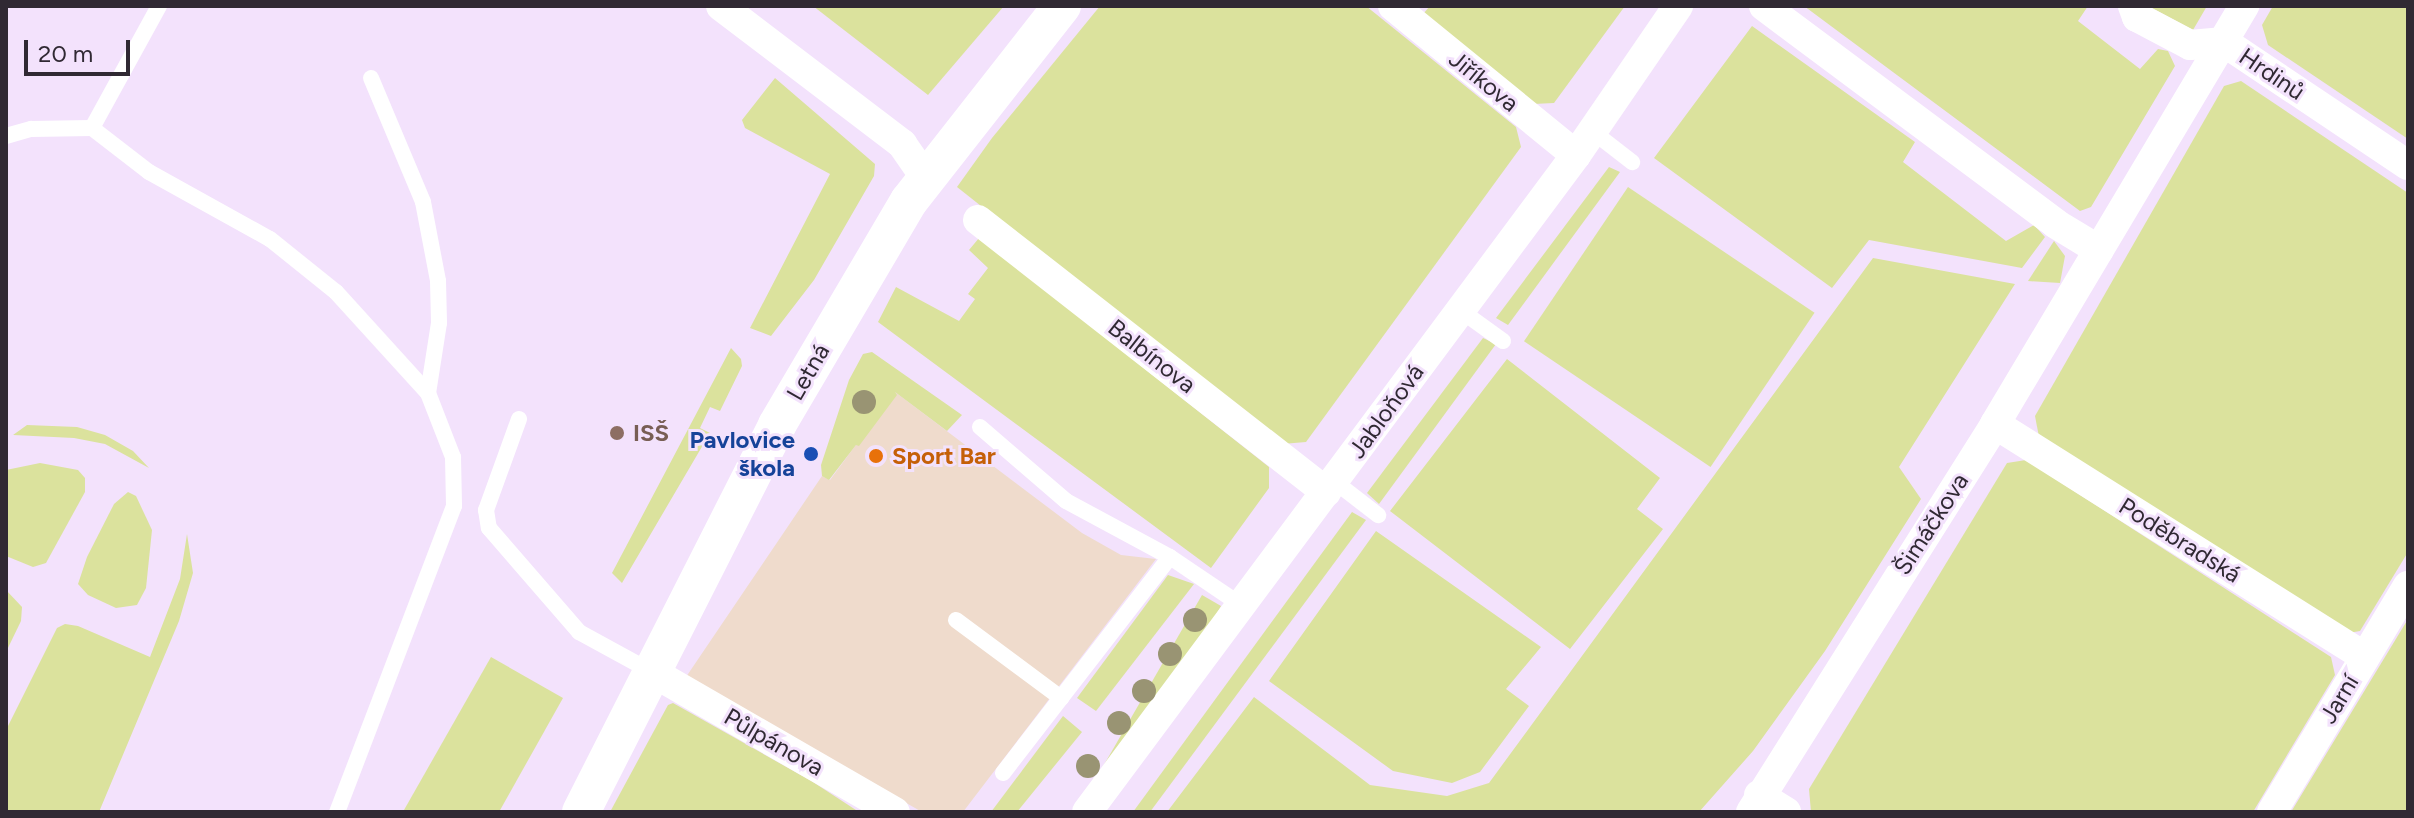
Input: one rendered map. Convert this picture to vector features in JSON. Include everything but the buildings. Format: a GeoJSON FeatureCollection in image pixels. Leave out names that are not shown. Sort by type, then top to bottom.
{"type":"FeatureCollection","features":[{"type":"Feature","properties":{"kind":"street"},"geometry":{"type":"LineString","coordinates":[[721,6],[902,144],[925,177]]}},
{"type":"Feature","properties":{"kind":"street","name":"Letná"},"geometry":{"type":"LineString","coordinates":[[581,812],[777,425],[925,177],[1062,6]]}},
{"type":"Feature","properties":{"kind":"street","name":"Jiříkova"},"geometry":{"type":"LineString","coordinates":[[1393,6],[1584,143]]}},
{"type":"Feature","properties":{"kind":"street","name":"Jabloňová"},"geometry":{"type":"LineString","coordinates":[[1087,812],[1584,143],[1678,6]]}},
{"type":"Feature","properties":{"kind":"street"},"geometry":{"type":"LineString","coordinates":[[1764,6],[2056,224],[2099,250]]}},
{"type":"Feature","properties":{"kind":"street","name":"Hrdinů"},"geometry":{"type":"LineString","coordinates":[[2133,6],[2137,17],[2190,45],[2224,42],[2408,165]]}},
{"type":"Feature","properties":{"kind":"street","name":"Šimáčkova"},"geometry":{"type":"LineString","coordinates":[[1786,812],[1750,806],[1995,424],[2244,6]]}},
{"type":"Feature","properties":{"kind":"street","name":"Balbínova"},"geometry":{"type":"LineString","coordinates":[[978,220],[1330,487]]}},
{"type":"Feature","properties":{"kind":"street","name":"Poděbradská"},"geometry":{"type":"LineString","coordinates":[[1995,424],[2365,657]]}},
{"type":"Feature","properties":{"kind":"street","name":"Jarní"},"geometry":{"type":"LineString","coordinates":[[2272,812],[2408,586]]}},
{"type":"Feature","properties":{"kind":"street","name":"Půlpánova"},"geometry":{"type":"LineString","coordinates":[[654,673],[895,812]]}},
{"type":"Feature","properties":{"kind":"lane"},"geometry":{"type":"LineString","coordinates":[[92,128],[159,6]]}},
{"type":"Feature","properties":{"kind":"lane"},"geometry":{"type":"LineString","coordinates":[[371,78],[423,202],[438,281],[439,323],[428,393]]}},
{"type":"Feature","properties":{"kind":"lane"},"geometry":{"type":"LineString","coordinates":[[6,136],[31,129],[92,128],[149,172],[270,239],[336,292],[428,393],[453,457],[454,506],[337,812]]}},
{"type":"Feature","properties":{"kind":"lane"},"geometry":{"type":"LineString","coordinates":[[1584,143],[1632,162]]}},
{"type":"Feature","properties":{"kind":"lane"},"geometry":{"type":"LineString","coordinates":[[1460,310],[1503,341]]}},
{"type":"Feature","properties":{"kind":"lane"},"geometry":{"type":"LineString","coordinates":[[519,419],[486,510],[489,528],[579,632],[654,673]]}},
{"type":"Feature","properties":{"kind":"lane"},"geometry":{"type":"LineString","coordinates":[[980,427],[1066,501],[1170,557],[1241,605]]}},
{"type":"Feature","properties":{"kind":"lane"},"geometry":{"type":"LineString","coordinates":[[1330,487],[1378,515]]}},
{"type":"Feature","properties":{"kind":"lane"},"geometry":{"type":"LineString","coordinates":[[1003,773],[1170,557]]}},
{"type":"Feature","properties":{"kind":"lane"},"geometry":{"type":"LineString","coordinates":[[956,620],[1061,698]]}},
{"type":"Feature","properties":{"kind":"shaded area"},"geometry":{"type":"Polygon","coordinates":[[[895,392],[1082,533],[1121,555],[1156,559],[963,812],[922,812],[686,677],[822,476],[830,480],[895,392]]]}},
{"type":"Feature","properties":{"kind":"green space"},"geometry":{"type":"Polygon","coordinates":[[[813,6],[1004,6],[928,95],[813,6]]]}},
{"type":"Feature","properties":{"kind":"green space"},"geometry":{"type":"Polygon","coordinates":[[[1100,6],[1366,6],[1516,127],[1521,147],[1306,442],[1282,444],[957,187],[992,138],[1100,6]]]}},
{"type":"Feature","properties":{"kind":"green space"},"geometry":{"type":"Polygon","coordinates":[[[1430,6],[1625,6],[1554,103],[1533,104],[1423,14],[1430,6]]]}},
{"type":"Feature","properties":{"kind":"green space"},"geometry":{"type":"Polygon","coordinates":[[[1804,6],[2088,6],[2078,21],[2140,69],[2158,49],[2168,51],[2175,66],[2091,207],[2080,211],[1804,6]]]}},
{"type":"Feature","properties":{"kind":"green space"},"geometry":{"type":"Polygon","coordinates":[[[2148,6],[2207,6],[2193,30],[2148,6]]]}},
{"type":"Feature","properties":{"kind":"green space"},"geometry":{"type":"Polygon","coordinates":[[[2273,6],[2408,6],[2408,139],[2268,45],[2262,25],[2273,6]]]}},
{"type":"Feature","properties":{"kind":"green space"},"geometry":{"type":"Polygon","coordinates":[[[1752,26],[1915,142],[1903,162],[2006,241],[2034,225],[2045,237],[2022,268],[1869,240],[1832,288],[1654,158],[1752,26]]]}},
{"type":"Feature","properties":{"kind":"green space"},"geometry":{"type":"Polygon","coordinates":[[[775,78],[875,164],[874,176],[814,280],[771,336],[750,328],[830,174],[745,128],[742,120],[775,78]]]}},
{"type":"Feature","properties":{"kind":"green space"},"geometry":{"type":"Polygon","coordinates":[[[2241,81],[2408,193],[2408,552],[2360,631],[2343,634],[2039,437],[2035,416],[2224,86],[2241,81]]]}},
{"type":"Feature","properties":{"kind":"green space"},"geometry":{"type":"Polygon","coordinates":[[[1609,167],[1620,172],[1508,325],[1496,318],[1609,167]]]}},
{"type":"Feature","properties":{"kind":"green space"},"geometry":{"type":"Polygon","coordinates":[[[1628,187],[1815,313],[1711,467],[1524,341],[1628,187]]]}},
{"type":"Feature","properties":{"kind":"green space"},"geometry":{"type":"Polygon","coordinates":[[[979,238],[1269,467],[1269,488],[1211,568],[878,322],[896,287],[959,321],[975,299],[968,294],[988,268],[969,250],[979,238]]]}},
{"type":"Feature","properties":{"kind":"green space"},"geometry":{"type":"Polygon","coordinates":[[[2054,241],[2065,256],[2060,283],[2028,281],[2054,241]]]}},
{"type":"Feature","properties":{"kind":"green space"},"geometry":{"type":"Polygon","coordinates":[[[1873,258],[2015,284],[1899,467],[1921,499],[1825,651],[1753,751],[1699,812],[1167,812],[1254,697],[1370,785],[1447,796],[1489,783],[1873,258]]]}},
{"type":"Feature","properties":{"kind":"green space"},"geometry":{"type":"Polygon","coordinates":[[[1483,338],[1496,344],[1379,504],[1367,493],[1483,338]]]}},
{"type":"Feature","properties":{"kind":"green space"},"geometry":{"type":"Polygon","coordinates":[[[731,348],[741,359],[742,366],[720,411],[710,407],[700,428],[710,433],[622,583],[612,573],[731,348]]]}},
{"type":"Feature","properties":{"kind":"green space"},"geometry":{"type":"Polygon","coordinates":[[[872,352],[962,415],[947,431],[895,392],[897,395],[859,446],[856,445],[829,480],[822,476],[821,465],[849,380],[863,354],[872,352]]]}},
{"type":"Feature","properties":{"kind":"green space"},"geometry":{"type":"Polygon","coordinates":[[[1507,359],[1660,478],[1637,509],[1663,529],[1570,649],[1390,511],[1507,359]]]}},
{"type":"Feature","properties":{"kind":"green space"},"geometry":{"type":"Polygon","coordinates":[[[27,425],[77,427],[105,435],[133,451],[149,468],[105,444],[74,438],[13,435],[27,425]]]}},
{"type":"Feature","properties":{"kind":"green space"},"geometry":{"type":"Polygon","coordinates":[[[2026,460],[2331,657],[2335,675],[2253,812],[1811,812],[1809,789],[2007,463],[2026,460]]]}},
{"type":"Feature","properties":{"kind":"green space"},"geometry":{"type":"Polygon","coordinates":[[[40,463],[78,470],[85,478],[85,492],[46,563],[33,567],[6,556],[6,470],[40,463]]]}},
{"type":"Feature","properties":{"kind":"green space"},"geometry":{"type":"Polygon","coordinates":[[[128,492],[136,496],[152,530],[146,588],[137,605],[116,608],[88,595],[78,584],[87,557],[114,504],[128,492]]]}},
{"type":"Feature","properties":{"kind":"green space"},"geometry":{"type":"Polygon","coordinates":[[[1352,512],[1366,520],[1150,812],[1133,812],[1352,512]]]}},
{"type":"Feature","properties":{"kind":"green space"},"geometry":{"type":"Polygon","coordinates":[[[1376,531],[1541,647],[1506,689],[1529,706],[1480,772],[1452,783],[1393,771],[1269,681],[1376,531]]]}},
{"type":"Feature","properties":{"kind":"green space"},"geometry":{"type":"Polygon","coordinates":[[[187,534],[193,573],[179,621],[99,812],[6,812],[6,730],[57,628],[65,624],[78,626],[150,657],[180,579],[187,534]]]}},
{"type":"Feature","properties":{"kind":"green space"},"geometry":{"type":"Polygon","coordinates":[[[1168,575],[1194,584],[1096,711],[1077,698],[1168,575]]]}},
{"type":"Feature","properties":{"kind":"green space"},"geometry":{"type":"Polygon","coordinates":[[[6,590],[22,607],[21,621],[6,652],[6,590]]]}},
{"type":"Feature","properties":{"kind":"green space"},"geometry":{"type":"Polygon","coordinates":[[[1202,595],[1221,606],[1102,812],[1077,812],[1202,595]]]}},
{"type":"Feature","properties":{"kind":"green space"},"geometry":{"type":"Polygon","coordinates":[[[2408,619],[2408,812],[2291,812],[2408,619]]]}},
{"type":"Feature","properties":{"kind":"green space"},"geometry":{"type":"Polygon","coordinates":[[[491,657],[563,698],[499,812],[404,810],[491,657]]]}},
{"type":"Feature","properties":{"kind":"green space"},"geometry":{"type":"Polygon","coordinates":[[[673,703],[813,782],[859,812],[610,812],[668,705],[673,703]]]}},
{"type":"Feature","properties":{"kind":"green space"},"geometry":{"type":"Polygon","coordinates":[[[1063,716],[1082,732],[1017,812],[991,812],[1063,716]]]}},
{"type":"Feature","properties":{"kind":"place","name":"ISŠ"},"geometry":{"type":"Point","coordinates":[617,433]}},
{"type":"Feature","properties":{"kind":"place","name":"Pavlovice škola"},"geometry":{"type":"Point","coordinates":[811,454]}},
{"type":"Feature","properties":{"kind":"place","name":"Sport Bar"},"geometry":{"type":"Point","coordinates":[876,456]}}]}
